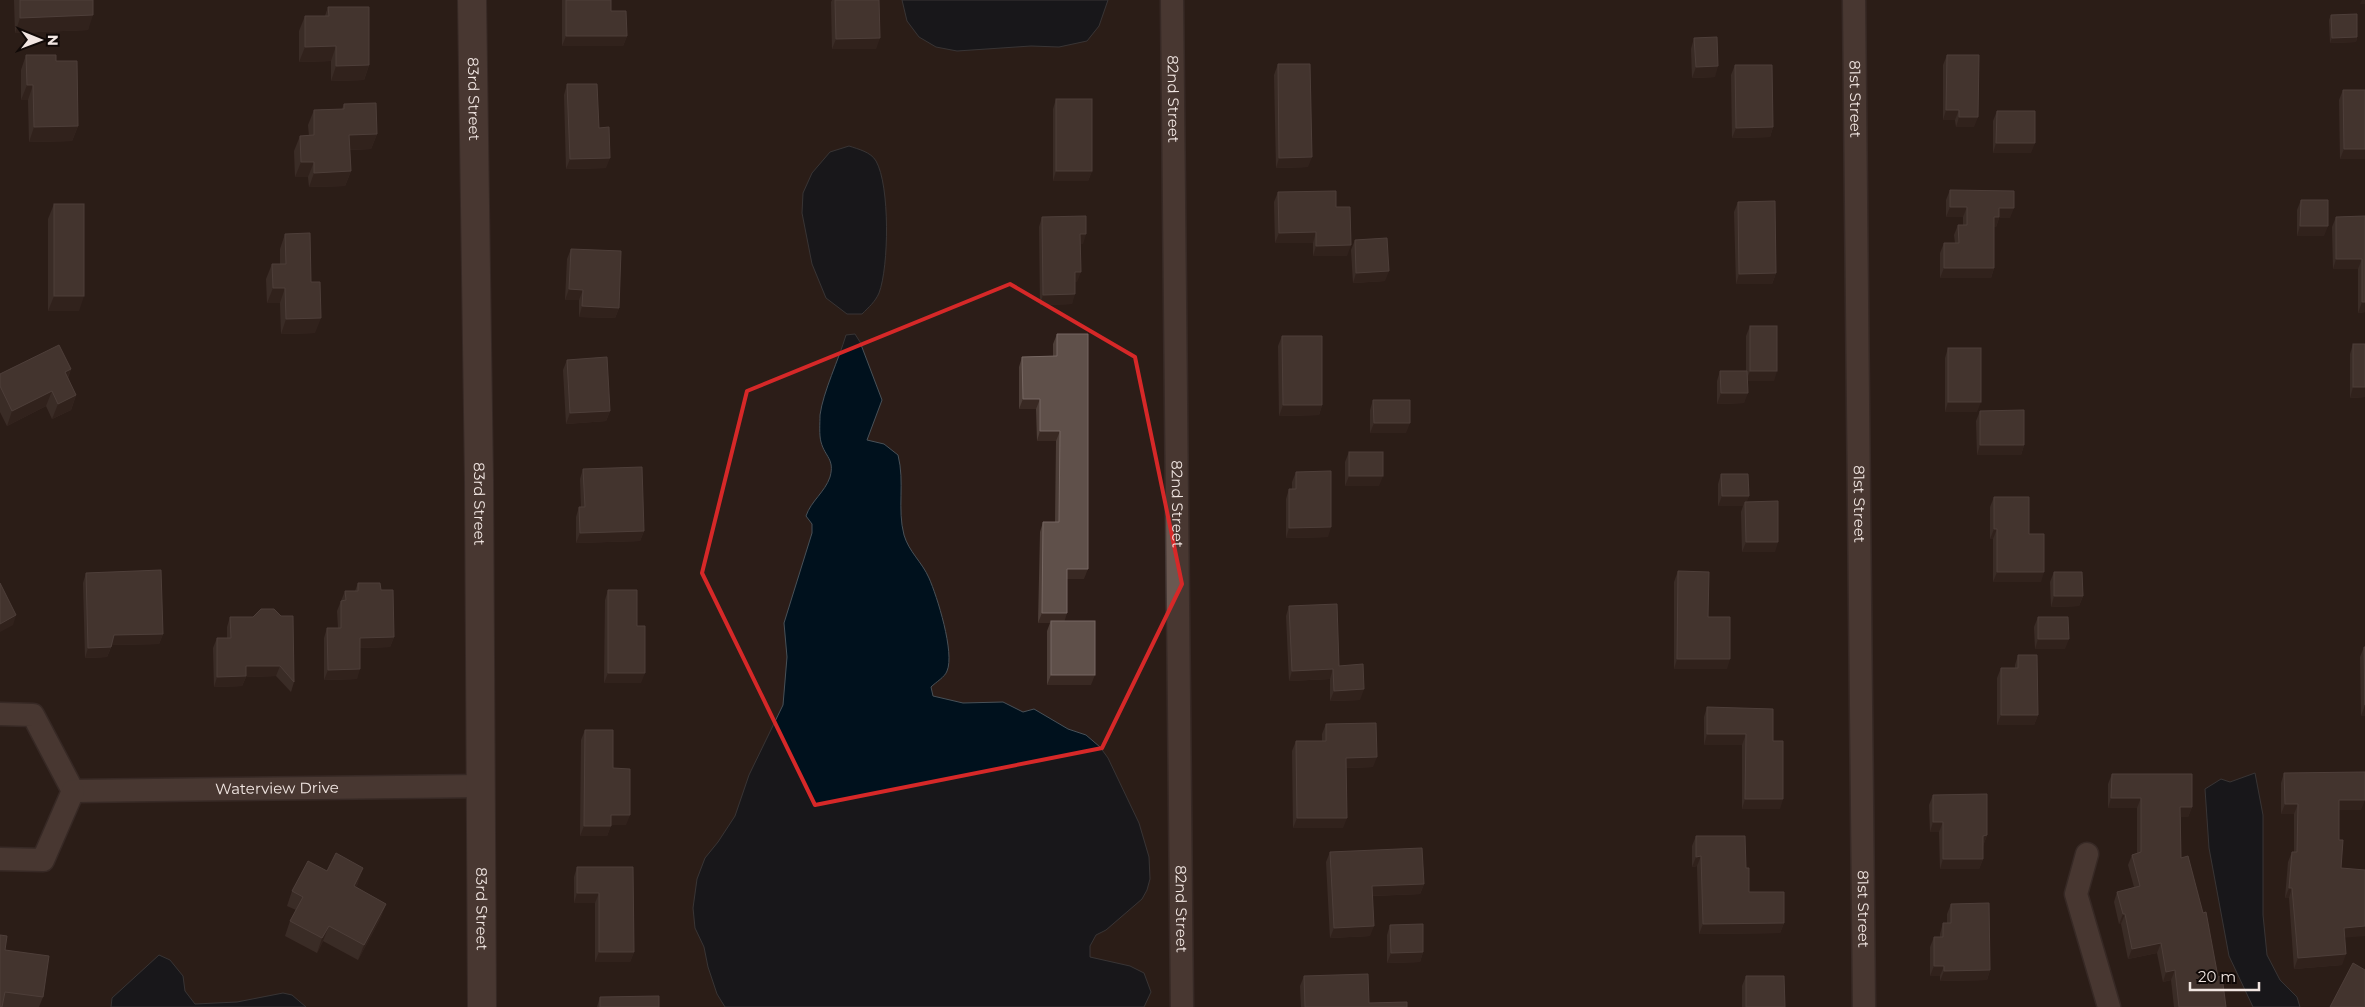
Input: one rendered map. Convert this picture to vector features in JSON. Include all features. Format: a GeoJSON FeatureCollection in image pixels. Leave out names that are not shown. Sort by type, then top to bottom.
{"type":"FeatureCollection","features":[{"type":"Feature","properties":{"kind":"street","name":"83rd Street"},"geometry":{"type":"LineString","coordinates":[[472,0],[482,1007]]}},
{"type":"Feature","properties":{"kind":"street","name":"82nd Street"},"geometry":{"type":"LineString","coordinates":[[1172,0],[1182,1007]]}},
{"type":"Feature","properties":{"kind":"street","name":"81st Street"},"geometry":{"type":"LineString","coordinates":[[1854,0],[1864,1007]]}},
{"type":"Feature","properties":{"kind":"street"},"geometry":{"type":"LineString","coordinates":[[0,714],[33,714],[73,792],[43,860],[0,859]]}},
{"type":"Feature","properties":{"kind":"street","name":"Waterview Drive"},"geometry":{"type":"LineString","coordinates":[[73,792],[481,786]]}},
{"type":"Feature","properties":{"kind":"street"},"geometry":{"type":"LineString","coordinates":[[2087,854],[2076,894],[2109,1007]]}},
{"type":"Feature","properties":{"kind":"highlighted area"},"geometry":{"type":"Polygon","coordinates":[[[1010,284],[1135,357],[1182,584],[1102,748],[815,805],[702,573],[747,391],[1010,284]]]}},
{"type":"Feature","properties":{"kind":"water"},"geometry":{"type":"Polygon","coordinates":[[[902,0],[1108,0],[1099,26],[1087,41],[1059,47],[1031,46],[957,51],[936,47],[919,37],[907,21],[902,0]]]}},
{"type":"Feature","properties":{"kind":"water"},"geometry":{"type":"Polygon","coordinates":[[[849,146],[868,153],[876,161],[881,172],[886,206],[885,265],[882,281],[876,299],[862,314],[847,314],[826,298],[812,264],[802,213],[803,193],[812,173],[830,152],[849,146]]]}},
{"type":"Feature","properties":{"kind":"water"},"geometry":{"type":"Polygon","coordinates":[[[855,334],[860,342],[882,400],[867,440],[884,444],[898,455],[904,535],[909,547],[929,578],[944,624],[949,651],[949,663],[946,673],[931,687],[933,696],[963,703],[1003,702],[1023,712],[1034,709],[1068,729],[1086,735],[1100,747],[1108,758],[1139,823],[1149,857],[1150,879],[1142,899],[1106,930],[1096,935],[1090,946],[1090,957],[1130,966],[1144,973],[1151,992],[1144,1007],[725,1007],[717,994],[704,947],[695,928],[693,908],[697,879],[705,858],[735,816],[749,775],[783,705],[787,657],[784,623],[812,533],[812,524],[806,516],[828,482],[831,471],[830,462],[820,439],[820,415],[846,335],[855,334]]]}},
{"type":"Feature","properties":{"kind":"water"},"geometry":{"type":"Polygon","coordinates":[[[2255,773],[2263,815],[2263,915],[2267,955],[2280,980],[2297,997],[2300,1007],[2253,1007],[2229,956],[2209,848],[2205,789],[2221,779],[2230,782],[2255,773]]]}},
{"type":"Feature","properties":{"kind":"water"},"geometry":{"type":"Polygon","coordinates":[[[159,955],[170,960],[183,976],[185,991],[195,1004],[237,1002],[283,993],[292,995],[306,1007],[111,1007],[112,998],[159,955]]]}},
{"type":"Feature","properties":{"kind":"building"},"geometry":{"type":"Polygon","coordinates":[[[20,0],[93,0],[93,15],[20,18],[20,0]]]}},
{"type":"Feature","properties":{"kind":"building"},"geometry":{"type":"Polygon","coordinates":[[[566,0],[611,0],[611,11],[626,11],[627,36],[566,36],[566,0]]]}},
{"type":"Feature","properties":{"kind":"building"},"geometry":{"type":"Polygon","coordinates":[[[835,0],[879,0],[880,38],[836,39],[835,0]]]}},
{"type":"Feature","properties":{"kind":"building"},"geometry":{"type":"Polygon","coordinates":[[[328,7],[369,7],[369,65],[336,66],[336,46],[305,47],[305,16],[329,16],[328,7]]]}},
{"type":"Feature","properties":{"kind":"building"},"geometry":{"type":"Polygon","coordinates":[[[2357,14],[2357,37],[2332,38],[2331,15],[2357,14]]]}},
{"type":"Feature","properties":{"kind":"building"},"geometry":{"type":"Polygon","coordinates":[[[1717,37],[1718,66],[1696,67],[1694,38],[1717,37]]]}},
{"type":"Feature","properties":{"kind":"building"},"geometry":{"type":"Polygon","coordinates":[[[26,55],[56,55],[56,61],[77,61],[78,126],[34,127],[33,85],[27,85],[26,55]]]}},
{"type":"Feature","properties":{"kind":"building"},"geometry":{"type":"Polygon","coordinates":[[[1947,55],[1979,55],[1978,117],[1959,117],[1959,110],[1946,110],[1947,55]]]}},
{"type":"Feature","properties":{"kind":"building"},"geometry":{"type":"Polygon","coordinates":[[[1278,64],[1310,64],[1312,157],[1279,158],[1278,64]]]}},
{"type":"Feature","properties":{"kind":"building"},"geometry":{"type":"Polygon","coordinates":[[[1735,65],[1772,65],[1773,127],[1736,128],[1735,65]]]}},
{"type":"Feature","properties":{"kind":"building"},"geometry":{"type":"Polygon","coordinates":[[[567,84],[597,84],[599,128],[609,127],[610,158],[570,159],[567,84]]]}},
{"type":"Feature","properties":{"kind":"building"},"geometry":{"type":"Polygon","coordinates":[[[2343,90],[2365,90],[2365,149],[2344,149],[2343,90]]]}},
{"type":"Feature","properties":{"kind":"building"},"geometry":{"type":"Polygon","coordinates":[[[1056,99],[1092,99],[1092,171],[1056,171],[1056,99]]]}},
{"type":"Feature","properties":{"kind":"building"},"geometry":{"type":"Polygon","coordinates":[[[376,103],[377,134],[349,135],[351,171],[314,173],[314,162],[301,162],[300,136],[314,135],[314,110],[344,109],[344,104],[376,103]]]}},
{"type":"Feature","properties":{"kind":"building"},"geometry":{"type":"Polygon","coordinates":[[[1997,111],[2035,111],[2035,143],[1996,143],[1997,111]]]}},
{"type":"Feature","properties":{"kind":"building"},"geometry":{"type":"Polygon","coordinates":[[[1950,190],[2014,191],[2014,208],[1999,208],[1999,217],[1994,217],[1994,268],[1944,268],[1944,243],[1959,243],[1958,225],[1967,225],[1967,207],[1950,207],[1950,190]]]}},
{"type":"Feature","properties":{"kind":"building"},"geometry":{"type":"Polygon","coordinates":[[[1336,191],[1336,207],[1350,207],[1351,245],[1316,246],[1316,232],[1279,233],[1278,192],[1336,191]]]}},
{"type":"Feature","properties":{"kind":"building"},"geometry":{"type":"Polygon","coordinates":[[[2301,200],[2328,200],[2328,226],[2300,226],[2301,200]]]}},
{"type":"Feature","properties":{"kind":"building"},"geometry":{"type":"Polygon","coordinates":[[[1775,201],[1776,273],[1739,274],[1738,202],[1775,201]]]}},
{"type":"Feature","properties":{"kind":"building"},"geometry":{"type":"Polygon","coordinates":[[[54,204],[84,204],[84,296],[54,296],[54,204]]]}},
{"type":"Feature","properties":{"kind":"building"},"geometry":{"type":"Polygon","coordinates":[[[1086,216],[1086,234],[1080,234],[1081,272],[1075,272],[1075,294],[1043,295],[1042,217],[1086,216]]]}},
{"type":"Feature","properties":{"kind":"building"},"geometry":{"type":"Polygon","coordinates":[[[2365,216],[2365,302],[2362,302],[2362,259],[2336,259],[2336,217],[2365,216]]]}},
{"type":"Feature","properties":{"kind":"building"},"geometry":{"type":"Polygon","coordinates":[[[310,233],[311,282],[320,282],[321,318],[286,319],[285,288],[273,288],[272,264],[286,264],[285,234],[310,233]]]}},
{"type":"Feature","properties":{"kind":"building"},"geometry":{"type":"Polygon","coordinates":[[[1387,238],[1389,271],[1356,273],[1355,240],[1387,238]]]}},
{"type":"Feature","properties":{"kind":"building"},"geometry":{"type":"Polygon","coordinates":[[[571,249],[621,251],[619,308],[582,306],[583,290],[569,289],[571,249]]]}},
{"type":"Feature","properties":{"kind":"building"},"geometry":{"type":"Polygon","coordinates":[[[1750,326],[1777,326],[1777,371],[1750,371],[1750,326]]]}},
{"type":"Feature","properties":{"kind":"building"},"geometry":{"type":"Polygon","coordinates":[[[1057,334],[1088,334],[1088,569],[1067,569],[1067,613],[1042,613],[1043,522],[1059,522],[1060,431],[1040,431],[1040,399],[1023,399],[1022,357],[1057,356],[1057,334]]]}},
{"type":"Feature","properties":{"kind":"building"},"geometry":{"type":"Polygon","coordinates":[[[1282,336],[1322,336],[1322,405],[1283,405],[1282,336]]]}},
{"type":"Feature","properties":{"kind":"building"},"geometry":{"type":"Polygon","coordinates":[[[2353,344],[2365,344],[2365,387],[2353,387],[2353,344]]]}},
{"type":"Feature","properties":{"kind":"building"},"geometry":{"type":"Polygon","coordinates":[[[59,345],[71,369],[65,372],[76,395],[58,404],[52,391],[12,411],[0,386],[0,374],[59,345]]]}},
{"type":"Feature","properties":{"kind":"building"},"geometry":{"type":"Polygon","coordinates":[[[1948,348],[1981,348],[1981,402],[1948,402],[1948,348]]]}},
{"type":"Feature","properties":{"kind":"building"},"geometry":{"type":"Polygon","coordinates":[[[607,357],[610,411],[570,413],[567,360],[607,357]]]}},
{"type":"Feature","properties":{"kind":"building"},"geometry":{"type":"Polygon","coordinates":[[[1720,371],[1747,371],[1748,393],[1721,393],[1720,371]]]}},
{"type":"Feature","properties":{"kind":"building"},"geometry":{"type":"Polygon","coordinates":[[[1373,400],[1410,400],[1410,423],[1374,423],[1373,400]]]}},
{"type":"Feature","properties":{"kind":"building"},"geometry":{"type":"Polygon","coordinates":[[[2024,410],[2024,445],[1980,445],[1980,411],[2024,410]]]}},
{"type":"Feature","properties":{"kind":"building"},"geometry":{"type":"Polygon","coordinates":[[[1349,452],[1383,452],[1383,476],[1349,476],[1349,452]]]}},
{"type":"Feature","properties":{"kind":"building"},"geometry":{"type":"Polygon","coordinates":[[[642,467],[644,531],[580,533],[579,507],[585,507],[583,469],[642,467]]]}},
{"type":"Feature","properties":{"kind":"building"},"geometry":{"type":"Polygon","coordinates":[[[1331,471],[1331,527],[1289,528],[1289,489],[1296,489],[1296,472],[1331,471]]]}},
{"type":"Feature","properties":{"kind":"building"},"geometry":{"type":"Polygon","coordinates":[[[1721,474],[1748,474],[1749,496],[1722,496],[1721,474]]]}},
{"type":"Feature","properties":{"kind":"building"},"geometry":{"type":"Polygon","coordinates":[[[1994,497],[2029,497],[2029,534],[2044,534],[2044,572],[1997,572],[1997,529],[1994,529],[1994,497]]]}},
{"type":"Feature","properties":{"kind":"building"},"geometry":{"type":"Polygon","coordinates":[[[1778,501],[1778,542],[1746,542],[1745,502],[1778,501]]]}},
{"type":"Feature","properties":{"kind":"building"},"geometry":{"type":"Polygon","coordinates":[[[161,570],[163,634],[114,635],[111,647],[88,648],[86,573],[161,570]]]}},
{"type":"Feature","properties":{"kind":"building"},"geometry":{"type":"Polygon","coordinates":[[[1678,571],[1709,572],[1708,617],[1730,617],[1730,659],[1677,659],[1678,571]]]}},
{"type":"Feature","properties":{"kind":"building"},"geometry":{"type":"Polygon","coordinates":[[[2054,572],[2082,572],[2083,596],[2054,596],[2054,572]]]}},
{"type":"Feature","properties":{"kind":"building"},"geometry":{"type":"Polygon","coordinates":[[[0,583],[16,615],[0,624],[0,583]]]}},
{"type":"Feature","properties":{"kind":"building"},"geometry":{"type":"Polygon","coordinates":[[[358,583],[380,583],[381,590],[393,590],[394,637],[360,638],[360,669],[328,670],[327,628],[341,628],[341,601],[346,600],[345,591],[358,591],[358,583]]]}},
{"type":"Feature","properties":{"kind":"building"},"geometry":{"type":"Polygon","coordinates":[[[608,590],[637,590],[637,626],[645,626],[645,673],[608,673],[608,590]]]}},
{"type":"Feature","properties":{"kind":"building"},"geometry":{"type":"Polygon","coordinates":[[[1337,604],[1339,666],[1363,664],[1364,689],[1334,691],[1333,669],[1292,671],[1289,606],[1337,604]]]}},
{"type":"Feature","properties":{"kind":"building"},"geometry":{"type":"Polygon","coordinates":[[[261,609],[274,609],[281,616],[293,616],[294,682],[280,666],[246,666],[246,676],[217,677],[217,638],[231,638],[230,617],[253,617],[261,609]]]}},
{"type":"Feature","properties":{"kind":"building"},"geometry":{"type":"Polygon","coordinates":[[[2038,617],[2068,617],[2069,639],[2038,639],[2038,617]]]}},
{"type":"Feature","properties":{"kind":"building"},"geometry":{"type":"Polygon","coordinates":[[[1051,621],[1095,621],[1095,675],[1051,675],[1051,621]]]}},
{"type":"Feature","properties":{"kind":"building"},"geometry":{"type":"Polygon","coordinates":[[[2364,647],[2365,647],[2365,705],[2364,647]]]}},
{"type":"Feature","properties":{"kind":"building"},"geometry":{"type":"Polygon","coordinates":[[[2018,655],[2037,655],[2038,715],[2001,715],[2001,668],[2018,668],[2018,655]]]}},
{"type":"Feature","properties":{"kind":"building"},"geometry":{"type":"Polygon","coordinates":[[[1707,707],[1773,709],[1773,741],[1783,741],[1783,799],[1745,799],[1746,734],[1707,734],[1707,707]]]}},
{"type":"Feature","properties":{"kind":"building"},"geometry":{"type":"Polygon","coordinates":[[[1376,723],[1377,757],[1346,758],[1347,818],[1297,818],[1296,741],[1326,741],[1326,724],[1376,723]]]}},
{"type":"Feature","properties":{"kind":"building"},"geometry":{"type":"Polygon","coordinates":[[[585,730],[613,730],[613,768],[630,769],[630,815],[611,815],[611,826],[584,826],[585,730]]]}},
{"type":"Feature","properties":{"kind":"building"},"geometry":{"type":"Polygon","coordinates":[[[2365,772],[2365,800],[2339,800],[2339,840],[2343,840],[2341,868],[2365,870],[2365,926],[2344,928],[2346,954],[2298,958],[2292,888],[2289,888],[2292,852],[2297,852],[2298,804],[2285,804],[2284,773],[2365,772]]]}},
{"type":"Feature","properties":{"kind":"building"},"geometry":{"type":"Polygon","coordinates":[[[2112,774],[2192,774],[2192,807],[2180,807],[2181,858],[2188,856],[2203,913],[2206,912],[2218,977],[2222,976],[2226,1007],[2179,1007],[2175,970],[2166,972],[2161,943],[2132,949],[2125,914],[2123,914],[2117,892],[2140,886],[2132,855],[2141,852],[2141,798],[2111,798],[2112,774]]]}},
{"type":"Feature","properties":{"kind":"building"},"geometry":{"type":"Polygon","coordinates":[[[1987,794],[1987,835],[1983,836],[1983,859],[1943,859],[1943,822],[1933,822],[1933,795],[1987,794]]]}},
{"type":"Feature","properties":{"kind":"building"},"geometry":{"type":"Polygon","coordinates":[[[1696,836],[1745,836],[1746,868],[1749,868],[1749,892],[1784,892],[1784,923],[1703,924],[1701,856],[1696,857],[1696,836]]]}},
{"type":"Feature","properties":{"kind":"building"},"geometry":{"type":"Polygon","coordinates":[[[1422,848],[1424,884],[1372,886],[1374,926],[1334,928],[1330,852],[1422,848]]]}},
{"type":"Feature","properties":{"kind":"building"},"geometry":{"type":"Polygon","coordinates":[[[336,853],[363,868],[354,886],[386,904],[364,945],[329,926],[322,938],[290,921],[303,897],[292,891],[308,861],[327,871],[336,853]]]}},
{"type":"Feature","properties":{"kind":"building"},"geometry":{"type":"Polygon","coordinates":[[[577,867],[633,867],[634,952],[599,952],[599,893],[577,893],[577,867]]]}},
{"type":"Feature","properties":{"kind":"building"},"geometry":{"type":"Polygon","coordinates":[[[1989,903],[1990,970],[1944,971],[1944,966],[1934,966],[1934,937],[1943,937],[1943,923],[1951,923],[1951,904],[1989,903]]]}},
{"type":"Feature","properties":{"kind":"building"},"geometry":{"type":"Polygon","coordinates":[[[1423,924],[1423,952],[1391,953],[1390,925],[1423,924]]]}},
{"type":"Feature","properties":{"kind":"building"},"geometry":{"type":"Polygon","coordinates":[[[0,935],[7,936],[5,950],[49,956],[43,997],[5,992],[2,1007],[0,1007],[0,935]]]}},
{"type":"Feature","properties":{"kind":"building"},"geometry":{"type":"Polygon","coordinates":[[[2353,963],[2365,970],[2365,1007],[2330,1007],[2353,963]]]}},
{"type":"Feature","properties":{"kind":"building"},"geometry":{"type":"Polygon","coordinates":[[[1368,974],[1369,1003],[1407,1002],[1407,1007],[1305,1007],[1304,976],[1368,974]]]}},
{"type":"Feature","properties":{"kind":"building"},"geometry":{"type":"Polygon","coordinates":[[[1746,976],[1784,976],[1785,1007],[1746,1007],[1746,976]]]}},
{"type":"Feature","properties":{"kind":"building"},"geometry":{"type":"Polygon","coordinates":[[[659,996],[659,1007],[600,1007],[600,997],[659,996]]]}}]}
